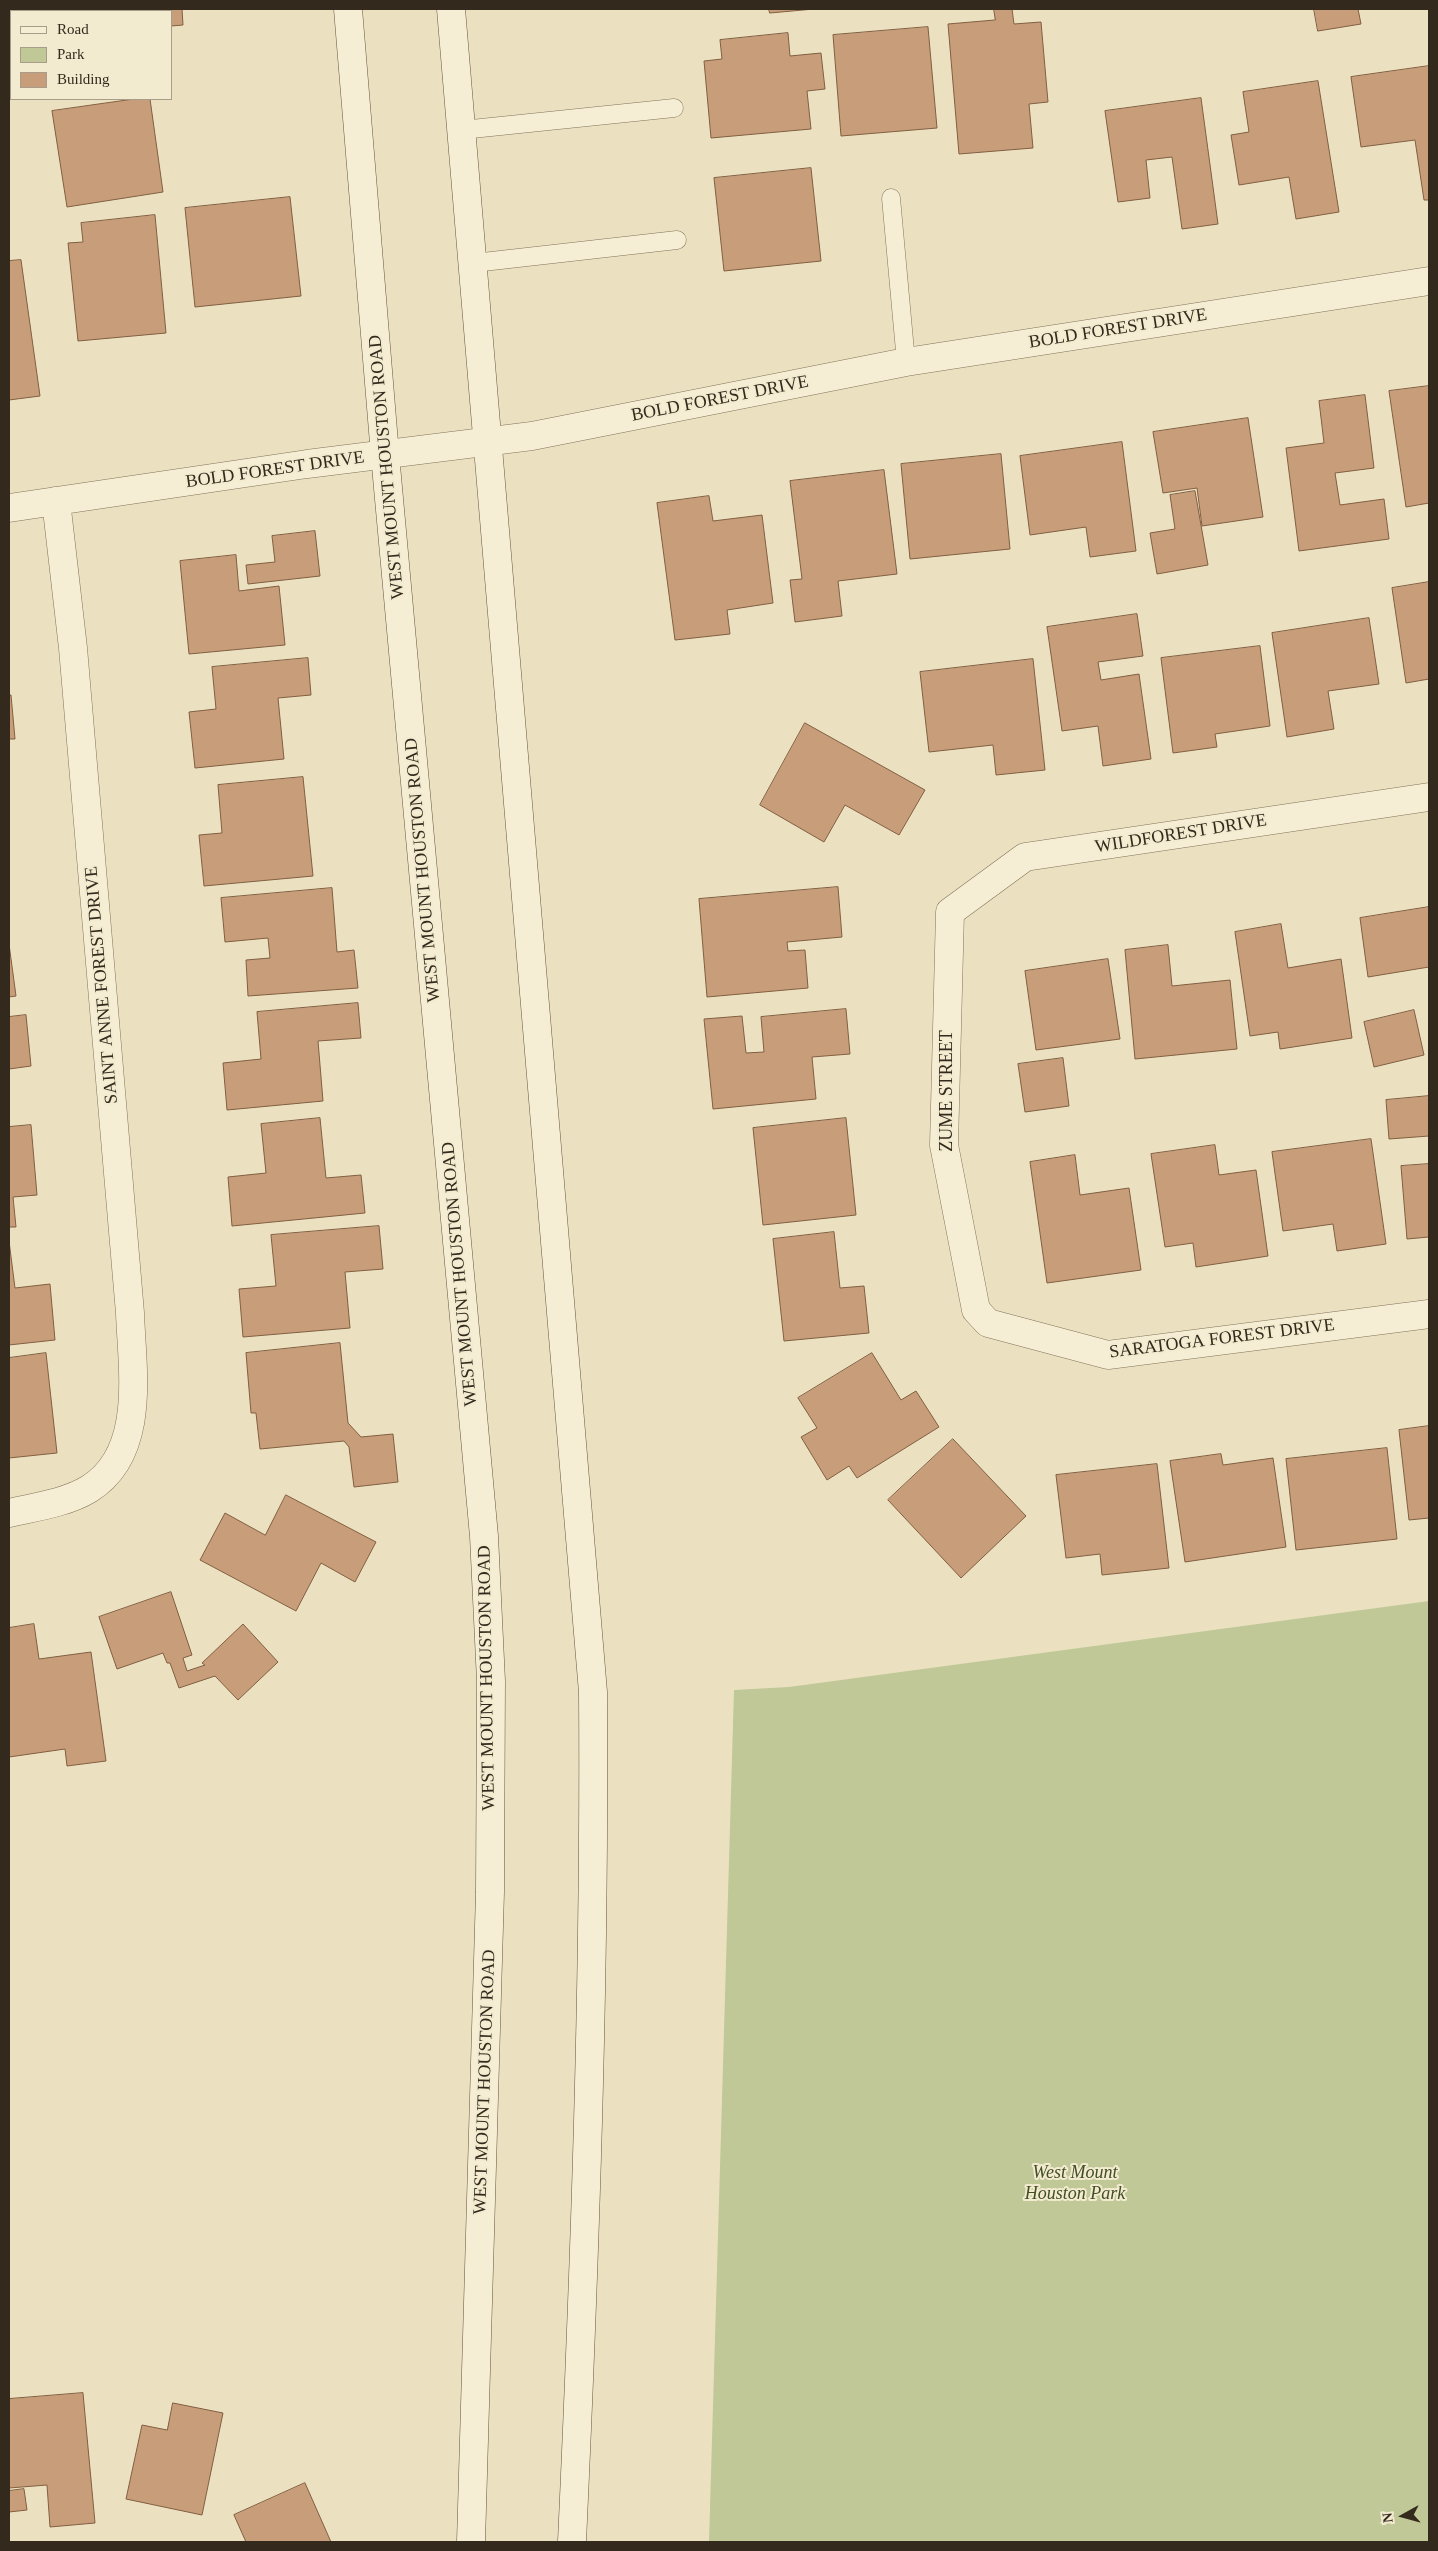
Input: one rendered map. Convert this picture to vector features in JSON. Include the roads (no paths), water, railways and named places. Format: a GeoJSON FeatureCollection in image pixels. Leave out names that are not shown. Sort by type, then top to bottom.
{"type":"FeatureCollection","features":[{"type":"Feature","properties":{"kind":"main road","name":"WEST MOUNT HOUSTON ROAD"},"geometry":{"type":"LineString","coordinates":[[348,9],[385,455],[484,1536],[490,1671],[490,1892],[471,2542]]}},
{"type":"Feature","properties":{"kind":"main road"},"geometry":{"type":"LineString","coordinates":[[451,9],[474,263],[487,442],[593,1692],[593,1951],[583,2319],[572,2542]]}},
{"type":"Feature","properties":{"kind":"main road","name":"BOLD FOREST DRIVE"},"geometry":{"type":"LineString","coordinates":[[9,508],[532,436],[906,362],[1429,281]]}},
{"type":"Feature","properties":{"kind":"main road","name":"SAINT ANNE FOREST DRIVE"},"geometry":{"type":"LineString","coordinates":[[9,1513],[56,1502],[89,1489],[113,1467],[128,1434],[133,1398],[130,1313],[74,648],[56,501]]}},
{"type":"Feature","properties":{"kind":"main road","name":"WILDFOREST DRIVE"},"geometry":{"type":"LineString","coordinates":[[950,912],[1025,857],[1429,796]]}},
{"type":"Feature","properties":{"kind":"main road","name":"ZUME STREET"},"geometry":{"type":"LineString","coordinates":[[950,912],[944,1145],[976,1310],[988,1323]]}},
{"type":"Feature","properties":{"kind":"main road","name":"SARATOGA FOREST DRIVE"},"geometry":{"type":"LineString","coordinates":[[988,1323],[1108,1355],[1429,1314]]}},
{"type":"Feature","properties":{"kind":"lane"},"geometry":{"type":"LineString","coordinates":[[462,130],[674,108]]}},
{"type":"Feature","properties":{"kind":"lane"},"geometry":{"type":"LineString","coordinates":[[891,198],[906,362]]}},
{"type":"Feature","properties":{"kind":"lane"},"geometry":{"type":"LineString","coordinates":[[474,263],[677,240]]}},
{"type":"Feature","properties":{"kind":"park label","name":"West Mount Houston Park"},"geometry":{"type":"Point","coordinates":[1075,2183]}}]}
